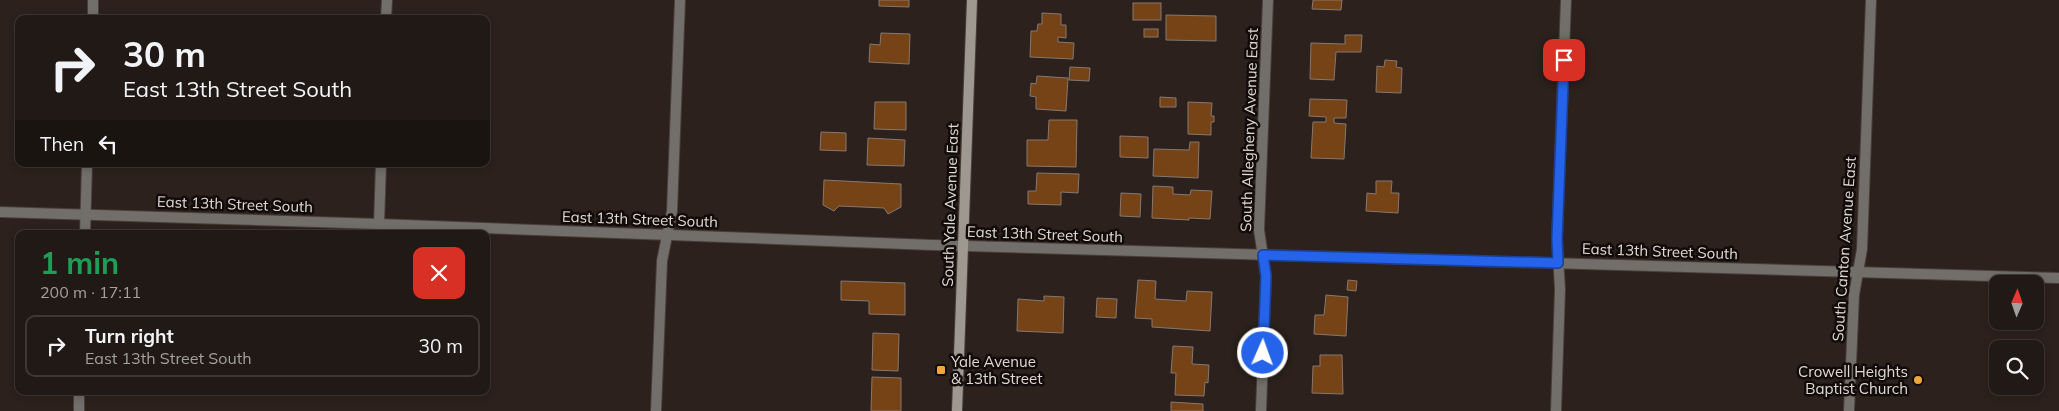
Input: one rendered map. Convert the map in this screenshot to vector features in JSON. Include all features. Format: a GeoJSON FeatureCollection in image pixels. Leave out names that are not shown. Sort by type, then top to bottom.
{"type":"FeatureCollection","features":[{"type":"Feature","properties":{"kind":"main road","name":"South Yale Avenue East"},"geometry":{"type":"LineString","coordinates":[[957,411],[972,0]]}},
{"type":"Feature","properties":{"kind":"street"},"geometry":{"type":"LineString","coordinates":[[92,15],[93,0]]}},
{"type":"Feature","properties":{"kind":"street"},"geometry":{"type":"LineString","coordinates":[[386,15],[387,0]]}},
{"type":"Feature","properties":{"kind":"street"},"geometry":{"type":"LineString","coordinates":[[656,411],[662,261],[672,211],[680,0]]}},
{"type":"Feature","properties":{"kind":"street","name":"South Allegheny Avenue East"},"geometry":{"type":"LineString","coordinates":[[1261,411],[1266,276],[1259,230],[1268,0]]}},
{"type":"Feature","properties":{"kind":"street"},"geometry":{"type":"LineString","coordinates":[[1556,411],[1560,289],[1557,239],[1566,0]]}},
{"type":"Feature","properties":{"kind":"street","name":"South Canton Avenue East"},"geometry":{"type":"LineString","coordinates":[[1849,411],[1854,296],[1862,249],[1871,0]]}},
{"type":"Feature","properties":{"kind":"street"},"geometry":{"type":"LineString","coordinates":[[85,230],[87,167]]}},
{"type":"Feature","properties":{"kind":"street"},"geometry":{"type":"LineString","coordinates":[[379,224],[382,167]]}},
{"type":"Feature","properties":{"kind":"street","name":"East 13th Street South"},"geometry":{"type":"LineString","coordinates":[[0,212],[964,246],[2059,278]]}},
{"type":"Feature","properties":{"kind":"street"},"geometry":{"type":"LineString","coordinates":[[79,395],[79,411]]}},
{"type":"Feature","properties":{"kind":"building"},"geometry":{"type":"Polygon","coordinates":[[[879,0],[909,0],[909,7],[879,6],[879,0]]]}},
{"type":"Feature","properties":{"kind":"building"},"geometry":{"type":"Polygon","coordinates":[[[1313,0],[1342,0],[1341,10],[1312,9],[1313,0]]]}},
{"type":"Feature","properties":{"kind":"building"},"geometry":{"type":"Polygon","coordinates":[[[1133,3],[1161,3],[1161,20],[1133,20],[1133,3]]]}},
{"type":"Feature","properties":{"kind":"building"},"geometry":{"type":"Polygon","coordinates":[[[1042,13],[1061,14],[1061,25],[1066,25],[1066,38],[1058,37],[1058,42],[1074,43],[1073,59],[1030,57],[1031,31],[1037,31],[1038,24],[1042,24],[1042,13]]]}},
{"type":"Feature","properties":{"kind":"building"},"geometry":{"type":"Polygon","coordinates":[[[1166,15],[1216,16],[1216,41],[1166,40],[1166,15]]]}},
{"type":"Feature","properties":{"kind":"building"},"geometry":{"type":"Polygon","coordinates":[[[1144,29],[1158,29],[1158,37],[1144,37],[1144,29]]]}},
{"type":"Feature","properties":{"kind":"building"},"geometry":{"type":"Polygon","coordinates":[[[881,33],[910,34],[909,64],[869,62],[870,44],[880,45],[881,33]]]}},
{"type":"Feature","properties":{"kind":"building"},"geometry":{"type":"Polygon","coordinates":[[[1345,35],[1362,35],[1361,52],[1336,52],[1334,80],[1310,79],[1311,43],[1345,44],[1345,35]]]}},
{"type":"Feature","properties":{"kind":"building"},"geometry":{"type":"Polygon","coordinates":[[[1385,60],[1397,61],[1396,67],[1402,68],[1401,93],[1376,92],[1377,66],[1384,67],[1385,60]]]}},
{"type":"Feature","properties":{"kind":"building"},"geometry":{"type":"Polygon","coordinates":[[[1070,67],[1090,68],[1089,81],[1069,80],[1070,67]]]}},
{"type":"Feature","properties":{"kind":"building"},"geometry":{"type":"Polygon","coordinates":[[[1037,76],[1068,78],[1066,111],[1036,109],[1036,97],[1030,96],[1031,83],[1036,84],[1037,76]]]}},
{"type":"Feature","properties":{"kind":"building"},"geometry":{"type":"Polygon","coordinates":[[[1160,97],[1176,98],[1176,107],[1160,107],[1160,97]]]}},
{"type":"Feature","properties":{"kind":"building"},"geometry":{"type":"Polygon","coordinates":[[[1310,99],[1347,100],[1346,118],[1334,118],[1334,123],[1346,124],[1344,159],[1311,158],[1313,122],[1326,122],[1326,117],[1309,116],[1310,99]]]}},
{"type":"Feature","properties":{"kind":"building"},"geometry":{"type":"Polygon","coordinates":[[[875,102],[906,102],[906,130],[874,129],[875,102]]]}},
{"type":"Feature","properties":{"kind":"building"},"geometry":{"type":"Polygon","coordinates":[[[1188,102],[1212,103],[1211,116],[1214,116],[1214,122],[1211,122],[1211,135],[1188,134],[1188,102]]]}},
{"type":"Feature","properties":{"kind":"building"},"geometry":{"type":"Polygon","coordinates":[[[1049,120],[1077,120],[1076,167],[1027,166],[1027,140],[1048,140],[1049,120]]]}},
{"type":"Feature","properties":{"kind":"building"},"geometry":{"type":"Polygon","coordinates":[[[821,132],[846,133],[846,151],[820,150],[821,132]]]}},
{"type":"Feature","properties":{"kind":"building"},"geometry":{"type":"Polygon","coordinates":[[[1120,136],[1148,137],[1148,158],[1120,157],[1120,136]]]}},
{"type":"Feature","properties":{"kind":"building"},"geometry":{"type":"Polygon","coordinates":[[[868,138],[905,140],[904,166],[867,165],[868,138]]]}},
{"type":"Feature","properties":{"kind":"building"},"geometry":{"type":"Polygon","coordinates":[[[1190,142],[1199,142],[1198,178],[1153,176],[1154,149],[1189,150],[1190,142]]]}},
{"type":"Feature","properties":{"kind":"building"},"geometry":{"type":"Polygon","coordinates":[[[1037,173],[1079,174],[1078,193],[1061,192],[1061,205],[1028,204],[1028,191],[1036,191],[1037,173]]]}},
{"type":"Feature","properties":{"kind":"building"},"geometry":{"type":"Polygon","coordinates":[[[824,180],[901,184],[901,207],[888,214],[884,208],[839,206],[834,211],[823,205],[824,180]]]}},
{"type":"Feature","properties":{"kind":"building"},"geometry":{"type":"Polygon","coordinates":[[[1376,181],[1392,181],[1391,193],[1399,193],[1398,213],[1366,211],[1367,193],[1376,194],[1376,181]]]}},
{"type":"Feature","properties":{"kind":"building"},"geometry":{"type":"Polygon","coordinates":[[[1153,186],[1173,187],[1173,194],[1190,195],[1191,190],[1212,191],[1210,219],[1152,218],[1153,186]]]}},
{"type":"Feature","properties":{"kind":"building"},"geometry":{"type":"Polygon","coordinates":[[[1121,193],[1141,194],[1140,217],[1120,216],[1121,193]]]}},
{"type":"Feature","properties":{"kind":"building"},"geometry":{"type":"Polygon","coordinates":[[[1138,280],[1156,281],[1155,299],[1186,301],[1187,291],[1212,292],[1210,331],[1152,327],[1152,319],[1135,318],[1138,280]]]}},
{"type":"Feature","properties":{"kind":"building"},"geometry":{"type":"Polygon","coordinates":[[[1348,280],[1357,281],[1356,291],[1347,290],[1348,280]]]}},
{"type":"Feature","properties":{"kind":"building"},"geometry":{"type":"Polygon","coordinates":[[[841,281],[905,283],[905,315],[869,314],[869,301],[841,300],[841,281]]]}},
{"type":"Feature","properties":{"kind":"building"},"geometry":{"type":"Polygon","coordinates":[[[1326,295],[1348,297],[1346,336],[1314,334],[1315,315],[1324,315],[1326,295]]]}},
{"type":"Feature","properties":{"kind":"building"},"geometry":{"type":"Polygon","coordinates":[[[1044,296],[1064,297],[1063,333],[1017,331],[1018,299],[1044,301],[1044,296]]]}},
{"type":"Feature","properties":{"kind":"building"},"geometry":{"type":"Polygon","coordinates":[[[1097,298],[1117,299],[1116,318],[1096,317],[1097,298]]]}},
{"type":"Feature","properties":{"kind":"building"},"geometry":{"type":"Polygon","coordinates":[[[873,333],[899,334],[898,371],[872,370],[873,333]]]}},
{"type":"Feature","properties":{"kind":"building"},"geometry":{"type":"Polygon","coordinates":[[[1173,346],[1193,347],[1192,364],[1209,365],[1208,383],[1205,382],[1204,396],[1175,395],[1176,373],[1171,373],[1173,346]]]}},
{"type":"Feature","properties":{"kind":"building"},"geometry":{"type":"Polygon","coordinates":[[[1320,355],[1342,355],[1343,394],[1312,393],[1313,366],[1320,366],[1320,355]]]}},
{"type":"Feature","properties":{"kind":"building"},"geometry":{"type":"Polygon","coordinates":[[[872,377],[901,378],[901,411],[871,411],[872,377]]]}},
{"type":"Feature","properties":{"kind":"building"},"geometry":{"type":"Polygon","coordinates":[[[1171,402],[1203,404],[1203,411],[1171,411],[1171,402]]]}},
{"type":"Feature","properties":{"kind":"place","name":"Yale Avenue & 13th Street"},"geometry":{"type":"Point","coordinates":[941,370]}},
{"type":"Feature","properties":{"kind":"place","name":"Crowell Heights Baptist Church"},"geometry":{"type":"Point","coordinates":[1918,380]}},
{"type":"Feature","properties":{"kind":"route"},"geometry":{"type":"LineString","coordinates":[[1263,353],[1266,276],[1263,255],[1558,263],[1557,239],[1564,60]]}}]}
